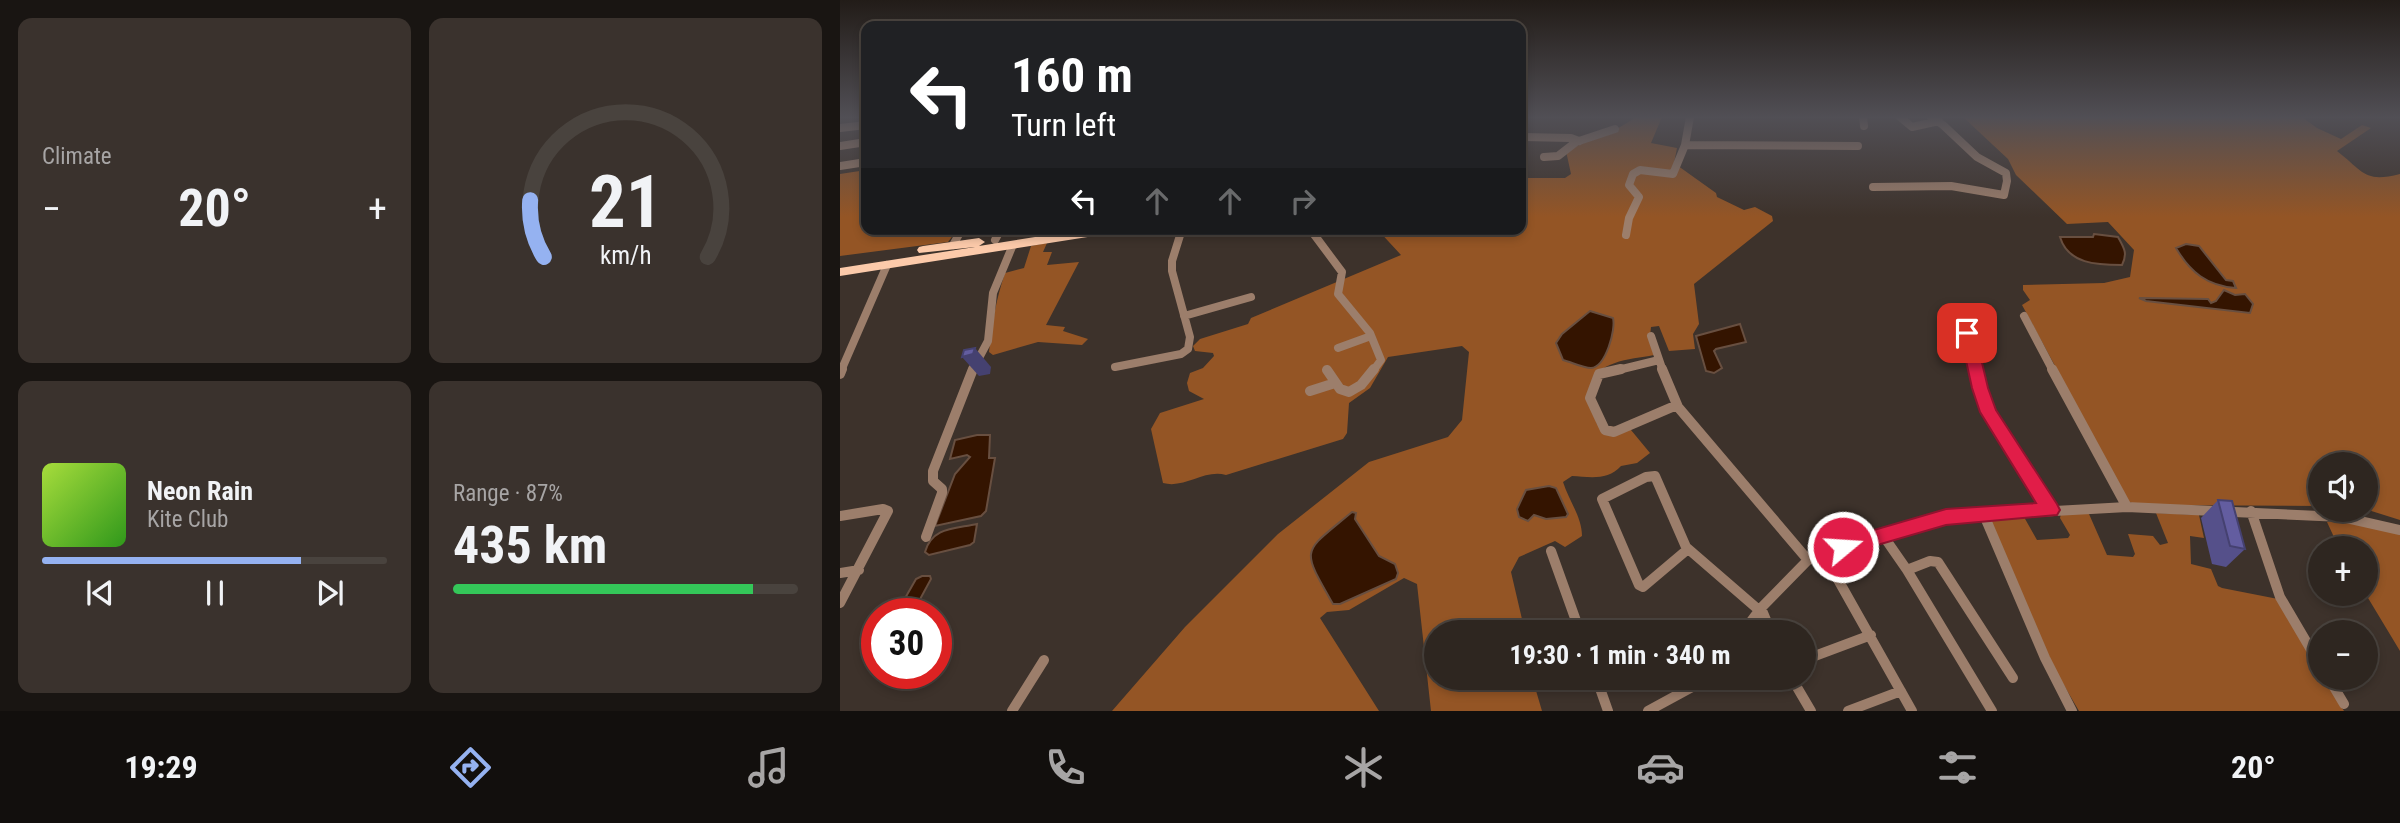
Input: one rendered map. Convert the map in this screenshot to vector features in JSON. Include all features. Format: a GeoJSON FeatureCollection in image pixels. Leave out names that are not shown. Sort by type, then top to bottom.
{"type":"FeatureCollection","features":[{"type":"Feature","properties":{"kind":"main road"},"geometry":{"type":"LineString","coordinates":[[840,264],[998,235]]}},
{"type":"Feature","properties":{"kind":"main road"},"geometry":{"type":"LineString","coordinates":[[840,272],[1079,235]]}},
{"type":"Feature","properties":{"kind":"street"},"geometry":{"type":"LineString","coordinates":[[1544,157],[1558,156],[1561,150]]}},
{"type":"Feature","properties":{"kind":"street"},"geometry":{"type":"LineString","coordinates":[[1626,235],[1629,218],[1639,197],[1629,185],[1633,174],[1640,170],[1673,174],[1683,150]]}},
{"type":"Feature","properties":{"kind":"street"},"geometry":{"type":"LineString","coordinates":[[1873,187],[1951,186],[2004,195],[2008,178],[2006,173],[1969,150]]}},
{"type":"Feature","properties":{"kind":"street"},"geometry":{"type":"LineString","coordinates":[[840,166],[861,163]]}},
{"type":"Feature","properties":{"kind":"street"},"geometry":{"type":"LineString","coordinates":[[953,245],[958,235]]}},
{"type":"Feature","properties":{"kind":"street"},"geometry":{"type":"LineString","coordinates":[[1115,367],[1184,353],[1190,337],[1172,271],[1172,261],[1180,235]]}},
{"type":"Feature","properties":{"kind":"street"},"geometry":{"type":"LineString","coordinates":[[1314,235],[1342,272],[1337,287],[1338,294],[1371,336],[1381,360],[1361,385],[1349,392],[1344,392],[1327,370]]}},
{"type":"Feature","properties":{"kind":"street"},"geometry":{"type":"LineString","coordinates":[[926,537],[943,493],[940,486],[933,481],[933,471],[966,381],[986,348],[993,293],[1012,247]]}},
{"type":"Feature","properties":{"kind":"street"},"geometry":{"type":"LineString","coordinates":[[840,374],[887,265]]}},
{"type":"Feature","properties":{"kind":"street"},"geometry":{"type":"LineString","coordinates":[[1184,316],[1251,297]]}},
{"type":"Feature","properties":{"kind":"street"},"geometry":{"type":"LineString","coordinates":[[2024,316],[2127,507]]}},
{"type":"Feature","properties":{"kind":"street"},"geometry":{"type":"LineString","coordinates":[[1967,333],[1980,388],[1989,412],[2051,510]]}},
{"type":"Feature","properties":{"kind":"street"},"geometry":{"type":"LineString","coordinates":[[1338,348],[1371,336]]}},
{"type":"Feature","properties":{"kind":"street"},"geometry":{"type":"LineString","coordinates":[[1651,336],[1677,405],[1808,560]]}},
{"type":"Feature","properties":{"kind":"street"},"geometry":{"type":"LineString","coordinates":[[1660,360],[1599,374],[1590,398],[1600,424],[1605,430],[1614,432],[1677,405]]}},
{"type":"Feature","properties":{"kind":"street"},"geometry":{"type":"LineString","coordinates":[[1310,391],[1335,383]]}},
{"type":"Feature","properties":{"kind":"street"},"geometry":{"type":"LineString","coordinates":[[1688,549],[1653,582],[1643,587],[1639,585],[1601,502],[1603,497],[1646,477],[1655,476],[1688,549],[1760,610],[1765,620]]}},
{"type":"Feature","properties":{"kind":"street"},"geometry":{"type":"LineString","coordinates":[[1752,620],[1808,560],[1882,534],[1946,517],[2127,507],[2342,516],[2400,530]]}},
{"type":"Feature","properties":{"kind":"street"},"geometry":{"type":"LineString","coordinates":[[840,516],[883,509],[888,511],[840,603]]}},
{"type":"Feature","properties":{"kind":"street"},"geometry":{"type":"LineString","coordinates":[[2251,511],[2280,597],[2308,645]]}},
{"type":"Feature","properties":{"kind":"street"},"geometry":{"type":"LineString","coordinates":[[1984,515],[2039,646],[2072,711]]}},
{"type":"Feature","properties":{"kind":"street"},"geometry":{"type":"LineString","coordinates":[[1882,534],[1907,570],[1992,711]]}},
{"type":"Feature","properties":{"kind":"street"},"geometry":{"type":"LineString","coordinates":[[1551,551],[1576,620]]}},
{"type":"Feature","properties":{"kind":"street"},"geometry":{"type":"LineString","coordinates":[[1823,553],[1912,711]]}},
{"type":"Feature","properties":{"kind":"street"},"geometry":{"type":"LineString","coordinates":[[1907,570],[1930,561],[1938,562],[2013,678]]}},
{"type":"Feature","properties":{"kind":"street"},"geometry":{"type":"LineString","coordinates":[[840,573],[859,570]]}},
{"type":"Feature","properties":{"kind":"street"},"geometry":{"type":"LineString","coordinates":[[1816,656],[1871,635]]}},
{"type":"Feature","properties":{"kind":"street"},"geometry":{"type":"LineString","coordinates":[[1013,711],[1044,660]]}},
{"type":"Feature","properties":{"kind":"street"},"geometry":{"type":"LineString","coordinates":[[1601,690],[1608,711]]}},
{"type":"Feature","properties":{"kind":"street"},"geometry":{"type":"LineString","coordinates":[[1648,711],[1686,690]]}},
{"type":"Feature","properties":{"kind":"street"},"geometry":{"type":"LineString","coordinates":[[1799,690],[1811,711]]}},
{"type":"Feature","properties":{"kind":"street"},"geometry":{"type":"LineString","coordinates":[[2336,690],[2344,704]]}},
{"type":"Feature","properties":{"kind":"street"},"geometry":{"type":"LineString","coordinates":[[1848,711],[1901,691]]}},
{"type":"Feature","properties":{"kind":"shaded area"},"geometry":{"type":"Polygon","coordinates":[[[1568,150],[1677,150],[1674,163],[1716,193],[1717,197],[1744,210],[1755,207],[1772,216],[1773,221],[1694,284],[1699,324],[1693,334],[1695,349],[1669,351],[1659,326],[1651,327],[1654,355],[1614,363],[1592,380],[1589,398],[1597,424],[1631,430],[1650,453],[1637,463],[1621,466],[1610,474],[1598,477],[1572,476],[1563,482],[1578,516],[1582,536],[1565,547],[1555,541],[1519,557],[1511,572],[1522,620],[1424,620],[1424,648],[1417,584],[1404,578],[1349,610],[1327,612],[1320,618],[1379,711],[1112,711],[1185,627],[1278,534],[1369,462],[1448,437],[1462,420],[1469,352],[1462,346],[1388,357],[1370,388],[1349,403],[1347,433],[1343,439],[1226,475],[1163,483],[1151,429],[1160,413],[1204,399],[1189,391],[1187,383],[1190,373],[1203,368],[1214,356],[1213,353],[1195,351],[1193,346],[1200,339],[1248,324],[1251,318],[1401,255],[1383,235],[1526,235],[1526,178],[1565,178],[1571,174],[1568,150]]]}},
{"type":"Feature","properties":{"kind":"shaded area"},"geometry":{"type":"Polygon","coordinates":[[[1999,150],[2338,150],[2365,174],[2379,177],[2400,174],[2400,520],[2378,513],[2378,452],[2308,452],[2308,506],[2138,505],[2129,502],[2022,305],[2030,300],[2023,290],[2023,285],[2104,283],[2130,277],[2134,250],[2108,222],[2067,224],[2016,175],[2008,159],[1999,150]]]}},
{"type":"Feature","properties":{"kind":"shaded area"},"geometry":{"type":"Polygon","coordinates":[[[861,171],[861,235],[953,235],[948,242],[840,256],[840,174],[861,171]]]}},
{"type":"Feature","properties":{"kind":"shaded area"},"geometry":{"type":"Polygon","coordinates":[[[2094,234],[2118,237],[2125,254],[2122,265],[2094,263],[2077,258],[2064,246],[2060,237],[2093,237],[2094,234]]]}},
{"type":"Feature","properties":{"kind":"shaded area"},"geometry":{"type":"Polygon","coordinates":[[[1047,243],[1043,252],[1052,252],[1047,265],[1079,262],[1046,325],[1065,327],[1063,331],[1088,339],[1082,345],[1038,342],[993,355],[989,352],[1005,273],[1024,268],[1031,246],[1047,243]]]}},
{"type":"Feature","properties":{"kind":"shaded area"},"geometry":{"type":"Polygon","coordinates":[[[2186,244],[2199,246],[2226,280],[2233,281],[2236,288],[2208,281],[2193,271],[2176,248],[2186,244]]]}},
{"type":"Feature","properties":{"kind":"shaded area"},"geometry":{"type":"Polygon","coordinates":[[[2224,290],[2235,295],[2245,294],[2253,304],[2250,313],[2139,298],[2208,299],[2211,303],[2216,301],[2224,290]]]}},
{"type":"Feature","properties":{"kind":"shaded area"},"geometry":{"type":"Polygon","coordinates":[[[1590,311],[1613,318],[1614,323],[1605,355],[1591,368],[1563,360],[1556,343],[1562,334],[1590,311]]]}},
{"type":"Feature","properties":{"kind":"shaded area"},"geometry":{"type":"Polygon","coordinates":[[[1740,324],[1746,342],[1716,349],[1714,351],[1722,368],[1714,373],[1706,371],[1696,336],[1740,324]]]}},
{"type":"Feature","properties":{"kind":"shaded area"},"geometry":{"type":"Polygon","coordinates":[[[990,435],[989,458],[995,458],[986,511],[981,516],[935,526],[955,474],[970,457],[967,455],[950,459],[955,440],[990,435]]]}},
{"type":"Feature","properties":{"kind":"shaded area"},"geometry":{"type":"Polygon","coordinates":[[[1549,486],[1556,488],[1568,514],[1566,517],[1546,519],[1534,515],[1528,521],[1519,517],[1517,509],[1526,490],[1549,486]]]}},
{"type":"Feature","properties":{"kind":"shaded area"},"geometry":{"type":"Polygon","coordinates":[[[1352,512],[1356,513],[1355,519],[1379,556],[1395,564],[1398,573],[1396,579],[1340,604],[1333,604],[1315,571],[1311,552],[1323,536],[1352,512]]]}},
{"type":"Feature","properties":{"kind":"shaded area"},"geometry":{"type":"Polygon","coordinates":[[[2156,513],[2199,515],[2204,538],[2190,536],[2191,564],[2211,569],[2218,586],[2222,588],[2278,599],[2308,652],[2308,690],[2331,690],[2344,711],[2079,711],[2048,658],[1989,517],[2024,517],[2037,540],[2068,538],[2070,535],[2060,518],[2061,514],[2089,514],[2107,555],[2133,557],[2135,554],[2128,534],[2153,536],[2160,545],[2168,543],[2156,513]]]}},
{"type":"Feature","properties":{"kind":"shaded area"},"geometry":{"type":"Polygon","coordinates":[[[2327,522],[2354,522],[2400,533],[2400,651],[2373,606],[2378,606],[2378,536],[2333,536],[2327,522]]]}},
{"type":"Feature","properties":{"kind":"shaded area"},"geometry":{"type":"Polygon","coordinates":[[[977,524],[974,542],[970,545],[929,555],[925,552],[938,533],[977,524]]]}},
{"type":"Feature","properties":{"kind":"shaded area"},"geometry":{"type":"Polygon","coordinates":[[[930,576],[931,579],[921,598],[905,598],[916,579],[930,576]]]}},
{"type":"Feature","properties":{"kind":"shaded area"},"geometry":{"type":"Polygon","coordinates":[[[1429,690],[1536,690],[1542,711],[1431,711],[1429,690]]]}},
{"type":"Feature","properties":{"kind":"building"},"geometry":{"type":"Polygon","coordinates":[[[975,348],[973,354],[962,357],[964,350],[975,348]]]}},
{"type":"Feature","properties":{"kind":"building"},"geometry":{"type":"Polygon","coordinates":[[[2218,500],[2232,501],[2245,549],[2230,546],[2218,500]]]}},
{"type":"Feature","properties":{"kind":"route"},"geometry":{"type":"LineString","coordinates":[[1843,547],[1946,517],[2051,510],[1983,400],[1967,333]]}}]}
